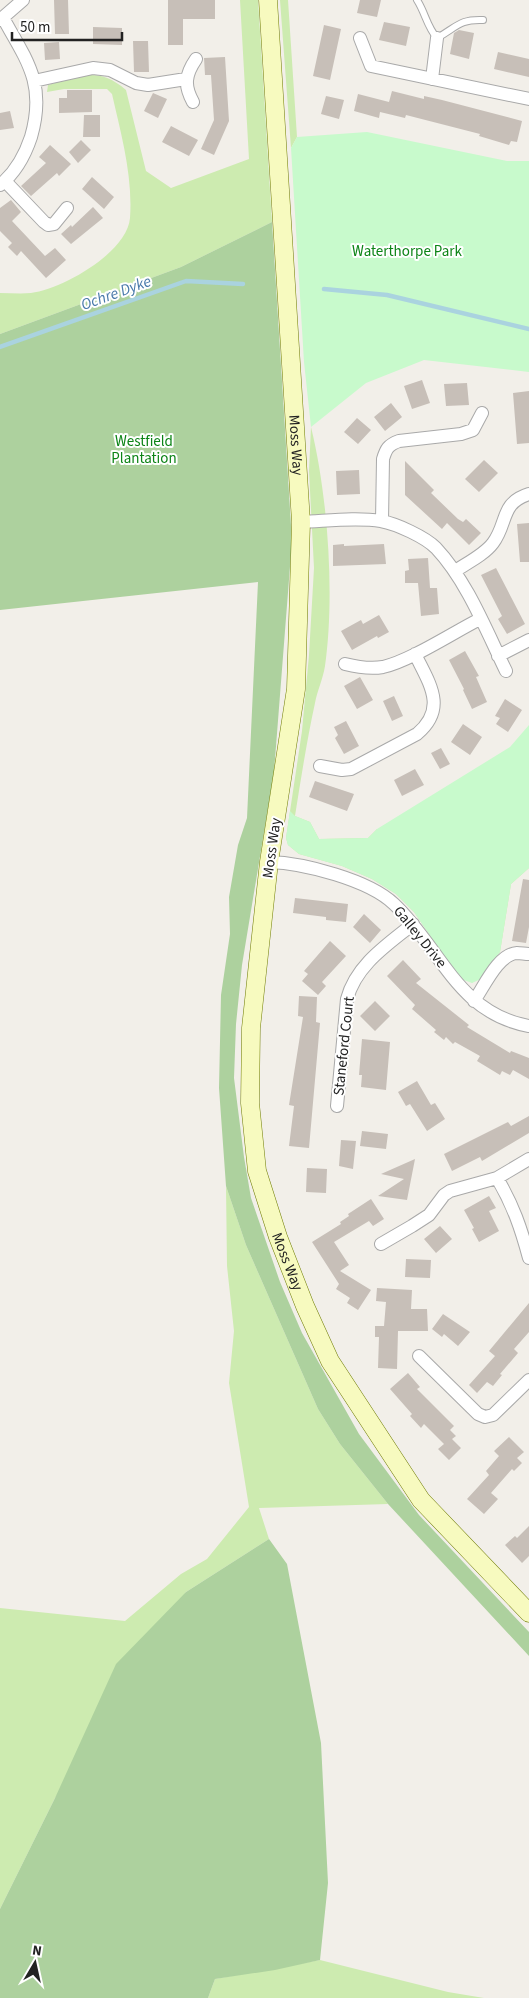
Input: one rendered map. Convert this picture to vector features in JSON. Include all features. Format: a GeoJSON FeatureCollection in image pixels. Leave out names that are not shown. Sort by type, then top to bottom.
{"type":"FeatureCollection","features":[{"type":"Feature","properties":{"kind":"street"},"geometry":{"type":"LineString","coordinates":[[23,0],[1,19],[21,49],[34,81],[37,92],[37,109],[28,146],[19,163],[3,183],[48,225],[54,224],[67,208]]}},
{"type":"Feature","properties":{"kind":"street","name":"Moss Way"},"geometry":{"type":"LineString","coordinates":[[268,0],[301,522],[296,689],[270,862],[251,1028],[250,1103],[257,1172],[278,1237],[305,1306],[330,1361],[421,1500],[526,1605]]}},
{"type":"Feature","properties":{"kind":"street"},"geometry":{"type":"LineString","coordinates":[[360,38],[371,66],[529,100]]}},
{"type":"Feature","properties":{"kind":"street"},"geometry":{"type":"LineString","coordinates":[[432,79],[437,38]]}},
{"type":"Feature","properties":{"kind":"street"},"geometry":{"type":"LineString","coordinates":[[193,102],[186,89],[186,80],[190,67],[196,60]]}},
{"type":"Feature","properties":{"kind":"street"},"geometry":{"type":"LineString","coordinates":[[34,81],[94,68],[110,70],[136,84],[186,80]]}},
{"type":"Feature","properties":{"kind":"street"},"geometry":{"type":"LineString","coordinates":[[382,521],[383,459],[390,444],[399,441],[461,434],[473,430],[482,414]]}},
{"type":"Feature","properties":{"kind":"street"},"geometry":{"type":"LineString","coordinates":[[454,571],[486,550],[492,543],[510,505],[529,494]]}},
{"type":"Feature","properties":{"kind":"street"},"geometry":{"type":"LineString","coordinates":[[301,522],[382,521],[409,531],[434,546],[454,571],[506,671]]}},
{"type":"Feature","properties":{"kind":"street"},"geometry":{"type":"LineString","coordinates":[[345,664],[368,668],[382,667],[415,654],[480,619]]}},
{"type":"Feature","properties":{"kind":"street"},"geometry":{"type":"LineString","coordinates":[[498,656],[529,640]]}},
{"type":"Feature","properties":{"kind":"street"},"geometry":{"type":"LineString","coordinates":[[320,766],[342,770],[351,769],[417,734],[425,727],[434,710],[435,700],[415,654]]}},
{"type":"Feature","properties":{"kind":"street","name":"Galley Drive"},"geometry":{"type":"LineString","coordinates":[[270,862],[280,862],[337,875],[369,888],[393,903],[414,924],[441,964],[474,1001],[494,1014],[515,1024],[529,1026]]}},
{"type":"Feature","properties":{"kind":"street","name":"Staneford Court"},"geometry":{"type":"LineString","coordinates":[[337,1106],[347,999],[350,988],[365,965],[385,946],[414,924]]}},
{"type":"Feature","properties":{"kind":"street"},"geometry":{"type":"LineString","coordinates":[[474,1001],[496,966],[506,956],[517,953],[529,954]]}},
{"type":"Feature","properties":{"kind":"street"},"geometry":{"type":"LineString","coordinates":[[381,1244],[429,1214],[444,1195],[450,1191],[497,1178],[529,1159]]}},
{"type":"Feature","properties":{"kind":"street"},"geometry":{"type":"LineString","coordinates":[[497,1178],[510,1200],[529,1258]]}},
{"type":"Feature","properties":{"kind":"street"},"geometry":{"type":"LineString","coordinates":[[419,1356],[478,1414],[485,1417],[493,1415],[529,1380]]}},
{"type":"Feature","properties":{"kind":"lane"},"geometry":{"type":"LineString","coordinates":[[417,0],[423,9],[432,32],[437,38],[461,22],[483,20]]}},
{"type":"Feature","properties":{"kind":"green space"},"geometry":{"type":"Polygon","coordinates":[[[240,0],[258,0],[272,222],[181,267],[0,334],[0,293],[31,293],[59,285],[75,277],[106,256],[118,244],[126,231],[130,218],[128,171],[112,94],[107,89],[64,89],[47,92],[48,85],[79,76],[97,75],[116,83],[126,90],[146,171],[171,188],[249,159],[240,0]]]}},
{"type":"Feature","properties":{"kind":"green space"},"geometry":{"type":"Polygon","coordinates":[[[280,0],[288,0],[297,137],[291,148],[280,0]]]}},
{"type":"Feature","properties":{"kind":"green space","name":"Waterthorpe Park"},"geometry":{"type":"Polygon","coordinates":[[[367,132],[507,161],[529,161],[529,372],[424,360],[366,383],[311,427],[304,362],[291,148],[297,137],[367,132]]]}},
{"type":"Feature","properties":{"kind":"green space","name":"Westfield Plantation"},"geometry":{"type":"Polygon","coordinates":[[[272,222],[292,541],[274,772],[242,965],[236,1024],[234,1078],[251,1198],[280,1282],[302,1333],[359,1434],[419,1515],[529,1632],[529,1656],[388,1504],[340,1444],[318,1409],[246,1245],[226,1186],[219,1088],[221,995],[230,934],[229,897],[238,845],[247,818],[258,582],[0,610],[0,334],[181,267],[272,222]]]}},
{"type":"Feature","properties":{"kind":"green space"},"geometry":{"type":"Polygon","coordinates":[[[311,427],[326,514],[329,578],[328,638],[325,666],[312,717],[295,816],[310,822],[319,839],[368,838],[377,829],[529,868],[511,884],[500,952],[472,983],[434,941],[414,912],[396,894],[372,879],[342,866],[299,854],[288,845],[286,838],[302,731],[314,568],[309,471],[311,427]]]}},
{"type":"Feature","properties":{"kind":"green space"},"geometry":{"type":"Polygon","coordinates":[[[529,725],[529,868],[511,884],[500,952],[483,978],[472,983],[461,979],[414,912],[396,894],[372,879],[342,866],[299,854],[288,845],[286,838],[290,811],[295,816],[310,822],[319,839],[368,838],[377,829],[510,747],[529,725]]]}},
{"type":"Feature","properties":{"kind":"green space"},"geometry":{"type":"Polygon","coordinates":[[[226,1186],[246,1245],[318,1409],[340,1444],[388,1504],[259,1508],[269,1539],[186,1592],[55,1798],[0,1909],[0,1608],[125,1621],[181,1574],[207,1559],[249,1507],[229,1383],[234,1331],[227,1266],[226,1186]]]}},
{"type":"Feature","properties":{"kind":"green space"},"geometry":{"type":"Polygon","coordinates":[[[269,1539],[287,1564],[321,1743],[328,1883],[320,1960],[275,1970],[215,1979],[208,1998],[0,1998],[0,1909],[55,1798],[116,1664],[186,1592],[269,1539]]]}},
{"type":"Feature","properties":{"kind":"green space"},"geometry":{"type":"Polygon","coordinates":[[[320,1960],[448,1992],[484,1998],[208,1998],[215,1979],[320,1960]]]}},
{"type":"Feature","properties":{"kind":"building"},"geometry":{"type":"Polygon","coordinates":[[[54,0],[68,0],[69,34],[55,34],[54,0]]]}},
{"type":"Feature","properties":{"kind":"building"},"geometry":{"type":"Polygon","coordinates":[[[168,0],[215,0],[215,19],[183,19],[183,45],[168,45],[168,0]]]}},
{"type":"Feature","properties":{"kind":"building"},"geometry":{"type":"Polygon","coordinates":[[[360,0],[381,0],[377,17],[357,13],[360,0]]]}},
{"type":"Feature","properties":{"kind":"building"},"geometry":{"type":"Polygon","coordinates":[[[384,22],[410,27],[406,46],[379,40],[384,22]]]}},
{"type":"Feature","properties":{"kind":"building"},"geometry":{"type":"Polygon","coordinates":[[[324,25],[341,29],[330,80],[313,76],[324,25]]]}},
{"type":"Feature","properties":{"kind":"building"},"geometry":{"type":"Polygon","coordinates":[[[93,27],[122,28],[122,45],[93,44],[93,27]]]}},
{"type":"Feature","properties":{"kind":"building"},"geometry":{"type":"Polygon","coordinates":[[[459,30],[474,33],[469,59],[450,54],[454,33],[459,30]]]}},
{"type":"Feature","properties":{"kind":"building"},"geometry":{"type":"Polygon","coordinates":[[[133,41],[148,41],[149,72],[134,72],[133,41]]]}},
{"type":"Feature","properties":{"kind":"building"},"geometry":{"type":"Polygon","coordinates":[[[59,42],[60,59],[45,60],[44,43],[59,42]]]}},
{"type":"Feature","properties":{"kind":"building"},"geometry":{"type":"Polygon","coordinates":[[[498,52],[529,59],[529,77],[494,69],[498,52]]]}},
{"type":"Feature","properties":{"kind":"building"},"geometry":{"type":"Polygon","coordinates":[[[225,57],[229,121],[214,155],[201,149],[214,120],[211,75],[205,75],[204,58],[225,57]]]}},
{"type":"Feature","properties":{"kind":"building"},"geometry":{"type":"Polygon","coordinates":[[[67,90],[92,90],[92,112],[59,113],[59,98],[67,98],[67,90]]]}},
{"type":"Feature","properties":{"kind":"building"},"geometry":{"type":"Polygon","coordinates":[[[392,91],[424,99],[424,96],[442,100],[522,121],[517,142],[511,141],[509,145],[479,136],[480,134],[406,115],[405,118],[380,112],[379,118],[354,111],[358,94],[389,102],[392,91]]]}},
{"type":"Feature","properties":{"kind":"building"},"geometry":{"type":"Polygon","coordinates":[[[153,93],[167,99],[158,118],[144,111],[153,93]]]}},
{"type":"Feature","properties":{"kind":"building"},"geometry":{"type":"Polygon","coordinates":[[[326,96],[344,100],[339,119],[321,114],[326,96]]]}},
{"type":"Feature","properties":{"kind":"building"},"geometry":{"type":"Polygon","coordinates":[[[10,111],[14,128],[0,130],[0,113],[10,111]]]}},
{"type":"Feature","properties":{"kind":"building"},"geometry":{"type":"Polygon","coordinates":[[[84,115],[100,115],[100,137],[83,137],[84,115]]]}},
{"type":"Feature","properties":{"kind":"building"},"geometry":{"type":"Polygon","coordinates":[[[171,126],[198,140],[189,156],[162,142],[171,126]]]}},
{"type":"Feature","properties":{"kind":"building"},"geometry":{"type":"Polygon","coordinates":[[[81,140],[91,150],[78,163],[69,152],[81,140]]]}},
{"type":"Feature","properties":{"kind":"building"},"geometry":{"type":"Polygon","coordinates":[[[50,145],[71,164],[59,176],[57,173],[31,196],[21,186],[46,163],[39,157],[50,145]]]}},
{"type":"Feature","properties":{"kind":"building"},"geometry":{"type":"Polygon","coordinates":[[[92,177],[114,197],[104,209],[82,189],[92,177]]]}},
{"type":"Feature","properties":{"kind":"building"},"geometry":{"type":"Polygon","coordinates":[[[11,200],[21,212],[12,221],[45,256],[55,248],[66,260],[46,278],[21,251],[17,256],[8,247],[12,243],[0,231],[0,208],[11,200]]]}},
{"type":"Feature","properties":{"kind":"building"},"geometry":{"type":"Polygon","coordinates":[[[93,207],[103,218],[71,244],[61,234],[71,225],[72,227],[93,207]]]}},
{"type":"Feature","properties":{"kind":"building"},"geometry":{"type":"Polygon","coordinates":[[[422,380],[430,403],[412,409],[404,386],[422,380]]]}},
{"type":"Feature","properties":{"kind":"building"},"geometry":{"type":"Polygon","coordinates":[[[467,383],[469,405],[446,406],[444,384],[467,383]]]}},
{"type":"Feature","properties":{"kind":"building"},"geometry":{"type":"Polygon","coordinates":[[[529,391],[529,443],[517,444],[513,393],[529,391]]]}},
{"type":"Feature","properties":{"kind":"building"},"geometry":{"type":"Polygon","coordinates":[[[391,403],[402,417],[385,431],[374,417],[391,403]]]}},
{"type":"Feature","properties":{"kind":"building"},"geometry":{"type":"Polygon","coordinates":[[[357,418],[371,430],[358,444],[344,432],[357,418]]]}},
{"type":"Feature","properties":{"kind":"building"},"geometry":{"type":"Polygon","coordinates":[[[484,460],[498,473],[479,492],[465,479],[484,460]]]}},
{"type":"Feature","properties":{"kind":"building"},"geometry":{"type":"Polygon","coordinates":[[[405,461],[434,490],[431,493],[458,519],[463,522],[466,519],[481,533],[469,545],[447,523],[442,529],[405,495],[405,461]]]}},
{"type":"Feature","properties":{"kind":"building"},"geometry":{"type":"Polygon","coordinates":[[[359,470],[360,494],[337,495],[336,471],[359,470]]]}},
{"type":"Feature","properties":{"kind":"building"},"geometry":{"type":"Polygon","coordinates":[[[529,523],[529,562],[520,562],[517,524],[529,523]]]}},
{"type":"Feature","properties":{"kind":"building"},"geometry":{"type":"Polygon","coordinates":[[[344,544],[344,546],[384,544],[386,564],[333,566],[333,545],[344,544]]]}},
{"type":"Feature","properties":{"kind":"building"},"geometry":{"type":"Polygon","coordinates":[[[428,558],[430,588],[437,588],[439,614],[421,616],[418,583],[405,583],[405,571],[409,570],[408,559],[428,558]]]}},
{"type":"Feature","properties":{"kind":"building"},"geometry":{"type":"Polygon","coordinates":[[[496,568],[525,624],[507,634],[498,619],[502,616],[481,575],[496,568]]]}},
{"type":"Feature","properties":{"kind":"building"},"geometry":{"type":"Polygon","coordinates":[[[379,615],[389,632],[378,638],[377,636],[352,650],[341,631],[361,620],[363,624],[379,615]]]}},
{"type":"Feature","properties":{"kind":"building"},"geometry":{"type":"Polygon","coordinates":[[[465,651],[479,676],[476,677],[487,702],[472,709],[449,660],[465,651]]]}},
{"type":"Feature","properties":{"kind":"building"},"geometry":{"type":"Polygon","coordinates":[[[360,677],[373,700],[357,709],[344,686],[360,677]]]}},
{"type":"Feature","properties":{"kind":"building"},"geometry":{"type":"Polygon","coordinates":[[[394,696],[403,716],[392,721],[383,701],[394,696]]]}},
{"type":"Feature","properties":{"kind":"building"},"geometry":{"type":"Polygon","coordinates":[[[505,699],[522,710],[508,732],[496,724],[500,718],[495,716],[505,699]]]}},
{"type":"Feature","properties":{"kind":"building"},"geometry":{"type":"Polygon","coordinates":[[[346,721],[359,746],[344,754],[335,738],[338,735],[334,727],[346,721]]]}},
{"type":"Feature","properties":{"kind":"building"},"geometry":{"type":"Polygon","coordinates":[[[463,724],[482,737],[470,755],[451,742],[463,724]]]}},
{"type":"Feature","properties":{"kind":"building"},"geometry":{"type":"Polygon","coordinates":[[[441,748],[450,764],[440,769],[431,753],[441,748]]]}},
{"type":"Feature","properties":{"kind":"building"},"geometry":{"type":"Polygon","coordinates":[[[415,769],[424,785],[402,796],[394,780],[415,769]]]}},
{"type":"Feature","properties":{"kind":"building"},"geometry":{"type":"Polygon","coordinates":[[[315,781],[354,794],[347,811],[309,797],[315,781]]]}},
{"type":"Feature","properties":{"kind":"building"},"geometry":{"type":"Polygon","coordinates":[[[523,879],[529,880],[529,927],[526,943],[512,941],[523,879]]]}},
{"type":"Feature","properties":{"kind":"building"},"geometry":{"type":"Polygon","coordinates":[[[295,898],[348,904],[346,922],[326,920],[326,917],[293,913],[295,898]]]}},
{"type":"Feature","properties":{"kind":"building"},"geometry":{"type":"Polygon","coordinates":[[[364,914],[381,930],[370,943],[353,927],[364,914]]]}},
{"type":"Feature","properties":{"kind":"building"},"geometry":{"type":"Polygon","coordinates":[[[330,941],[346,956],[322,982],[326,986],[318,995],[302,981],[308,974],[304,971],[330,941]]]}},
{"type":"Feature","properties":{"kind":"building"},"geometry":{"type":"Polygon","coordinates":[[[403,960],[421,979],[416,983],[469,1025],[467,1027],[510,1053],[511,1051],[529,1058],[529,1079],[513,1070],[510,1075],[502,1071],[500,1075],[477,1061],[480,1056],[455,1042],[453,1044],[446,1037],[444,1040],[434,1032],[436,1030],[412,1009],[415,1005],[387,976],[403,960]]]}},
{"type":"Feature","properties":{"kind":"building"},"geometry":{"type":"Polygon","coordinates":[[[299,996],[317,997],[316,1022],[320,1023],[309,1148],[289,1146],[294,1106],[289,1105],[303,1017],[298,1016],[299,996]]]}},
{"type":"Feature","properties":{"kind":"building"},"geometry":{"type":"Polygon","coordinates":[[[375,1001],[390,1016],[375,1031],[360,1016],[375,1001]]]}},
{"type":"Feature","properties":{"kind":"building"},"geometry":{"type":"Polygon","coordinates":[[[362,1039],[390,1042],[386,1090],[361,1087],[362,1075],[359,1075],[362,1039]]]}},
{"type":"Feature","properties":{"kind":"building"},"geometry":{"type":"Polygon","coordinates":[[[417,1081],[431,1105],[435,1103],[445,1119],[427,1131],[410,1104],[406,1106],[398,1092],[417,1081]]]}},
{"type":"Feature","properties":{"kind":"building"},"geometry":{"type":"Polygon","coordinates":[[[529,1116],[529,1133],[482,1161],[480,1157],[452,1171],[444,1154],[508,1122],[511,1126],[529,1116]]]}},
{"type":"Feature","properties":{"kind":"building"},"geometry":{"type":"Polygon","coordinates":[[[362,1131],[388,1134],[386,1149],[360,1146],[362,1131]]]}},
{"type":"Feature","properties":{"kind":"building"},"geometry":{"type":"Polygon","coordinates":[[[341,1140],[356,1141],[353,1169],[339,1166],[341,1140]]]}},
{"type":"Feature","properties":{"kind":"building"},"geometry":{"type":"Polygon","coordinates":[[[415,1159],[407,1200],[378,1196],[404,1179],[381,1174],[415,1159]]]}},
{"type":"Feature","properties":{"kind":"building"},"geometry":{"type":"Polygon","coordinates":[[[307,1168],[327,1169],[326,1193],[306,1192],[307,1168]]]}},
{"type":"Feature","properties":{"kind":"building"},"geometry":{"type":"Polygon","coordinates":[[[489,1196],[496,1208],[489,1211],[499,1231],[479,1242],[464,1210],[489,1196]]]}},
{"type":"Feature","properties":{"kind":"building"},"geometry":{"type":"Polygon","coordinates":[[[371,1199],[384,1219],[373,1226],[369,1221],[334,1242],[349,1265],[340,1271],[371,1290],[358,1310],[347,1303],[350,1298],[336,1289],[339,1284],[312,1242],[341,1224],[340,1222],[349,1216],[348,1214],[371,1199]]]}},
{"type":"Feature","properties":{"kind":"building"},"geometry":{"type":"Polygon","coordinates":[[[440,1226],[452,1239],[436,1253],[424,1239],[440,1226]]]}},
{"type":"Feature","properties":{"kind":"building"},"geometry":{"type":"Polygon","coordinates":[[[406,1259],[431,1260],[430,1278],[405,1277],[406,1259]]]}},
{"type":"Feature","properties":{"kind":"building"},"geometry":{"type":"Polygon","coordinates":[[[377,1288],[412,1290],[411,1309],[427,1309],[428,1331],[398,1331],[397,1369],[378,1368],[379,1337],[375,1337],[375,1326],[384,1326],[386,1302],[376,1301],[377,1288]]]}},
{"type":"Feature","properties":{"kind":"building"},"geometry":{"type":"Polygon","coordinates":[[[529,1303],[529,1332],[514,1349],[518,1353],[500,1374],[502,1375],[493,1386],[487,1382],[477,1393],[469,1385],[495,1356],[489,1351],[529,1303]]]}},
{"type":"Feature","properties":{"kind":"building"},"geometry":{"type":"Polygon","coordinates":[[[443,1314],[470,1332],[458,1346],[444,1334],[442,1337],[432,1329],[443,1314]]]}},
{"type":"Feature","properties":{"kind":"building"},"geometry":{"type":"Polygon","coordinates":[[[408,1373],[420,1387],[417,1389],[454,1426],[450,1430],[456,1436],[452,1439],[461,1448],[449,1460],[438,1449],[444,1444],[424,1424],[421,1428],[410,1416],[412,1414],[390,1389],[408,1373]]]}},
{"type":"Feature","properties":{"kind":"building"},"geometry":{"type":"Polygon","coordinates":[[[509,1437],[524,1452],[517,1458],[522,1463],[514,1471],[512,1469],[491,1493],[498,1499],[484,1514],[467,1499],[489,1475],[486,1471],[499,1456],[494,1451],[509,1437]]]}},
{"type":"Feature","properties":{"kind":"building"},"geometry":{"type":"Polygon","coordinates":[[[529,1526],[529,1556],[522,1563],[505,1545],[515,1536],[517,1538],[529,1526]]]}},
{"type":"Feature","properties":{"kind":"waterway","name":"Ochre Dyke"},"geometry":{"type":"LineString","coordinates":[[0,347],[186,281],[243,284]]}},
{"type":"Feature","properties":{"kind":"waterway","name":"Ochre Dyke"},"geometry":{"type":"LineString","coordinates":[[324,289],[387,295],[529,329]]}}]}
